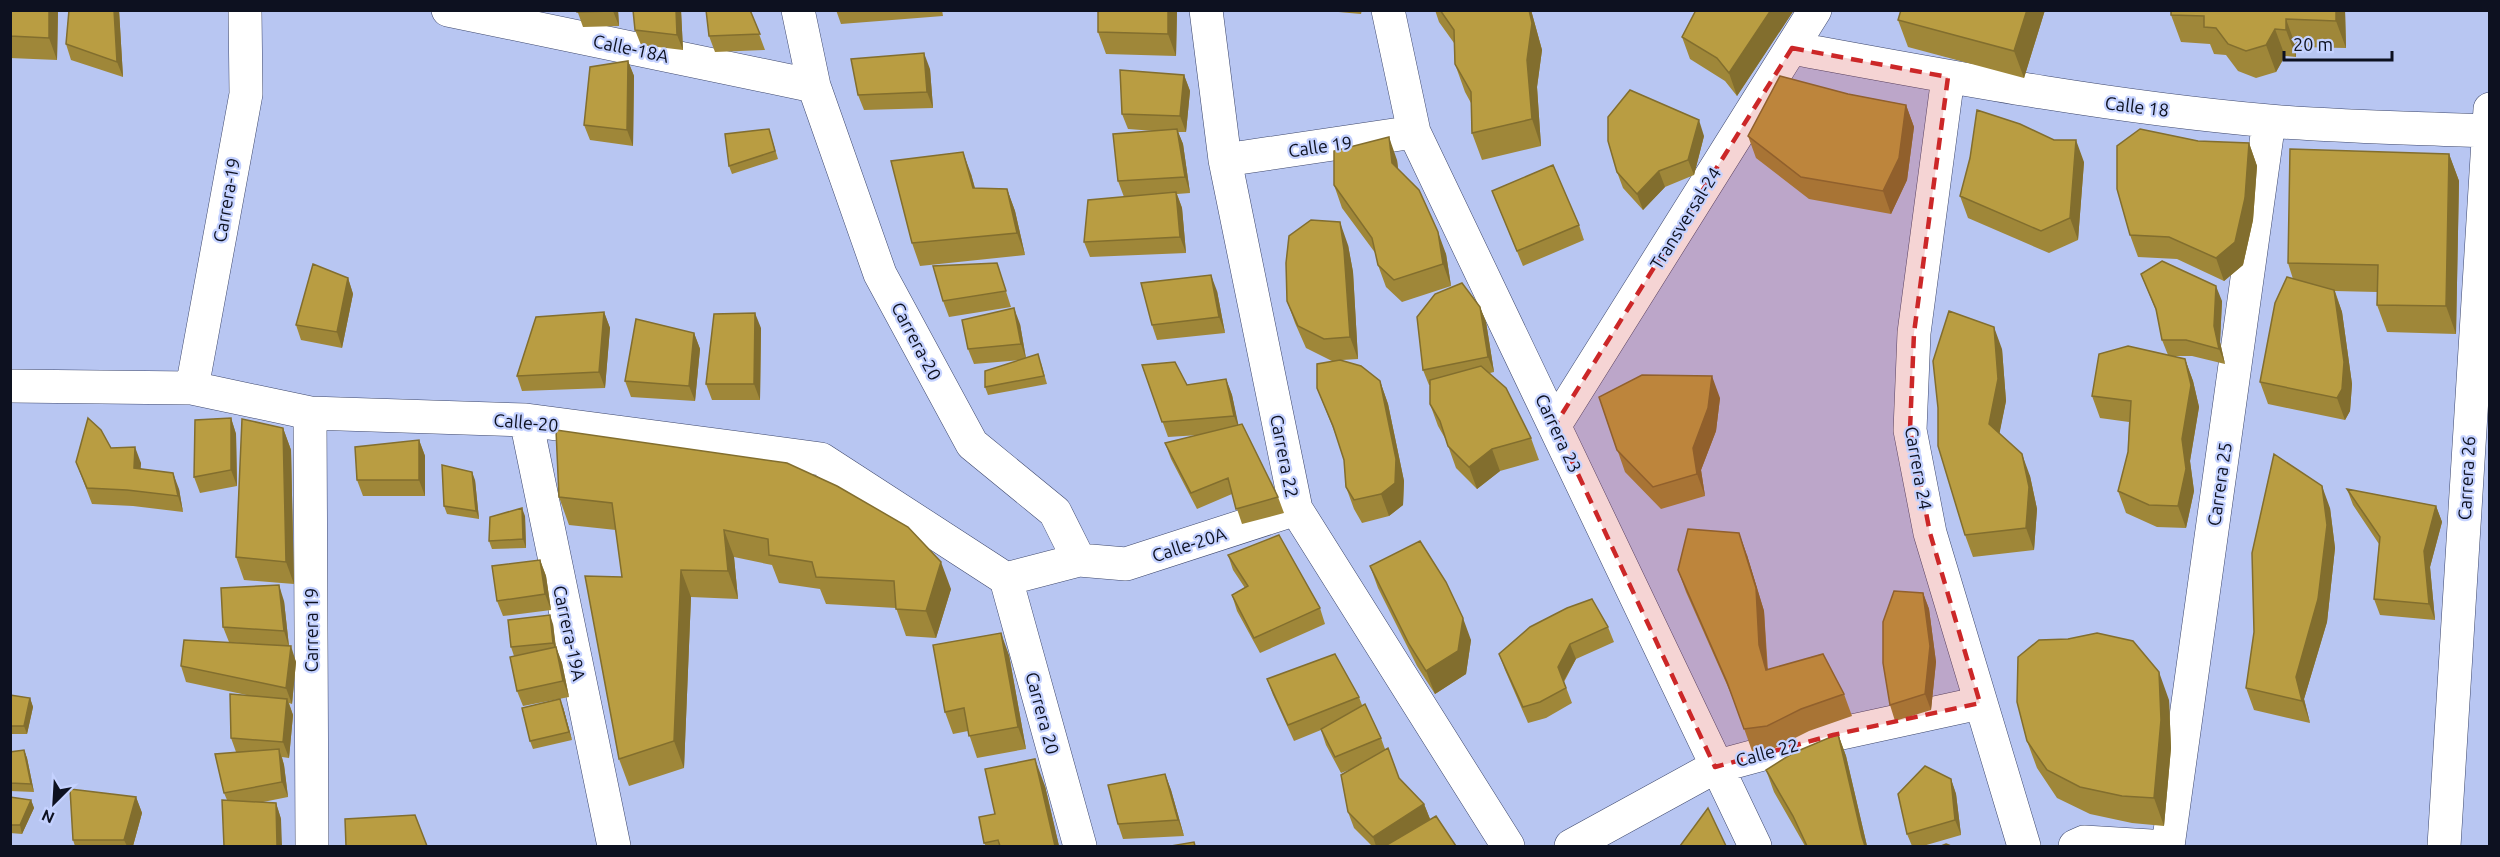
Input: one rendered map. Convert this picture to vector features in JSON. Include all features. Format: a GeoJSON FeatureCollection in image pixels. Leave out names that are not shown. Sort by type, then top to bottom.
{"type":"FeatureCollection","features":[{"type":"Feature","properties":{"kind":"street","name":"Carrera-19"},"geometry":{"type":"LineString","coordinates":[[192,388],[246,94],[245,10]]}},
{"type":"Feature","properties":{"kind":"street","name":"Calle-18A"},"geometry":{"type":"LineString","coordinates":[[448,10],[814,86]]}},
{"type":"Feature","properties":{"kind":"street","name":"Carrera-20"},"geometry":{"type":"LineString","coordinates":[[798,10],[814,86],[880,274],[972,444],[1055,512],[1079,560]]}},
{"type":"Feature","properties":{"kind":"street","name":"Carrera 22"},"geometry":{"type":"LineString","coordinates":[[1206,10],[1225,160],[1296,509],[1508,846]]}},
{"type":"Feature","properties":{"kind":"street","name":"Carrera 23"},"geometry":{"type":"LineString","coordinates":[[1388,10],[1414,132],[1556,425],[1715,767],[1755,846]]}},
{"type":"Feature","properties":{"kind":"street","name":"Transversal-24"},"geometry":{"type":"LineString","coordinates":[[1556,425],[1815,10]]}},
{"type":"Feature","properties":{"kind":"street","name":"Calle 18"},"geometry":{"type":"LineString","coordinates":[[1792,48],[1947,77],[2108,103],[2269,121],[2488,120]]}},
{"type":"Feature","properties":{"kind":"street","name":"Carrera 24"},"geometry":{"type":"LineString","coordinates":[[1947,77],[1914,333],[1910,430],[1930,533],[2024,846]]}},
{"type":"Feature","properties":{"kind":"street","name":"Carrera 26"},"geometry":{"type":"LineString","coordinates":[[2444,846],[2479,430],[2488,120]]}},
{"type":"Feature","properties":{"kind":"street","name":"Carrera 25"},"geometry":{"type":"LineString","coordinates":[[2168,846],[2269,121]]}},
{"type":"Feature","properties":{"kind":"street","name":"Calle 19"},"geometry":{"type":"LineString","coordinates":[[1225,160],[1414,132]]}},
{"type":"Feature","properties":{"kind":"street","name":"Calle-20"},"geometry":{"type":"LineString","coordinates":[[10,386],[192,388],[310,413],[526,420],[821,459],[1006,579]]}},
{"type":"Feature","properties":{"kind":"street","name":"Carrera 19"},"geometry":{"type":"LineString","coordinates":[[310,413],[312,846]]}},
{"type":"Feature","properties":{"kind":"street","name":"Carrera-19A"},"geometry":{"type":"LineString","coordinates":[[526,420],[614,846]]}},
{"type":"Feature","properties":{"kind":"street","name":"Calle-20A"},"geometry":{"type":"LineString","coordinates":[[1079,560],[1126,564],[1296,509]]}},
{"type":"Feature","properties":{"kind":"street"},"geometry":{"type":"LineString","coordinates":[[1006,579],[1079,560]]}},
{"type":"Feature","properties":{"kind":"street","name":"Carrera 20"},"geometry":{"type":"LineString","coordinates":[[1006,579],[1080,846]]}},
{"type":"Feature","properties":{"kind":"street","name":"Calle 22"},"geometry":{"type":"LineString","coordinates":[[1571,846],[1715,767],[1833,735],[1980,703]]}},
{"type":"Feature","properties":{"kind":"street"},"geometry":{"type":"LineString","coordinates":[[2075,846],[2084,842],[2151,846]]}},
{"type":"Feature","properties":{"kind":"highlighted area"},"geometry":{"type":"Polygon","coordinates":[[[1792,48],[1948,77],[1914,333],[1910,430],[1930,533],[1980,703],[1833,735],[1715,767],[1555,425],[1792,48]]]}},
{"type":"Feature","properties":{"kind":"building"},"geometry":{"type":"Polygon","coordinates":[[[10,10],[49,10],[49,38],[10,36],[10,10]]]}},
{"type":"Feature","properties":{"kind":"building"},"geometry":{"type":"Polygon","coordinates":[[[69,10],[114,10],[117,62],[66,44],[69,10]]]}},
{"type":"Feature","properties":{"kind":"building"},"geometry":{"type":"Polygon","coordinates":[[[577,10],[613,10],[613,11],[577,12],[577,10]]]}},
{"type":"Feature","properties":{"kind":"building"},"geometry":{"type":"Polygon","coordinates":[[[633,10],[676,10],[677,35],[635,30],[633,10]]]}},
{"type":"Feature","properties":{"kind":"building"},"geometry":{"type":"Polygon","coordinates":[[[706,10],[750,10],[760,34],[709,36],[706,10]]]}},
{"type":"Feature","properties":{"kind":"building"},"geometry":{"type":"Polygon","coordinates":[[[1098,10],[1168,10],[1168,34],[1098,32],[1098,10]]]}},
{"type":"Feature","properties":{"kind":"building"},"geometry":{"type":"Polygon","coordinates":[[[1440,10],[1529,10],[1532,23],[1527,60],[1532,119],[1472,133],[1471,92],[1455,64],[1454,30],[1440,10]]]}},
{"type":"Feature","properties":{"kind":"building"},"geometry":{"type":"Polygon","coordinates":[[[1696,10],[1771,10],[1729,73],[1717,58],[1682,37],[1696,10]]]}},
{"type":"Feature","properties":{"kind":"building"},"geometry":{"type":"Polygon","coordinates":[[[1901,10],[2027,10],[2014,51],[1898,20],[1901,10]]]}},
{"type":"Feature","properties":{"kind":"building"},"geometry":{"type":"Polygon","coordinates":[[[2171,10],[2336,10],[2336,21],[2286,19],[2286,30],[2275,29],[2266,45],[2246,51],[2228,44],[2216,28],[2204,27],[2204,16],[2171,15],[2171,10]]]}},
{"type":"Feature","properties":{"kind":"building"},"geometry":{"type":"Polygon","coordinates":[[[924,53],[927,92],[858,95],[851,59],[924,53]]]}},
{"type":"Feature","properties":{"kind":"building"},"geometry":{"type":"Polygon","coordinates":[[[628,61],[627,130],[584,125],[590,67],[628,61]]]}},
{"type":"Feature","properties":{"kind":"building"},"geometry":{"type":"Polygon","coordinates":[[[1120,70],[1184,75],[1180,116],[1122,114],[1120,70]]]}},
{"type":"Feature","properties":{"kind":"building"},"geometry":{"type":"Polygon","coordinates":[[[1780,76],[1848,94],[1906,105],[1899,158],[1883,191],[1801,177],[1748,136],[1780,76]]]}},
{"type":"Feature","properties":{"kind":"building"},"geometry":{"type":"Polygon","coordinates":[[[1630,90],[1699,120],[1688,160],[1659,171],[1637,194],[1617,172],[1608,141],[1608,117],[1630,90]]]}},
{"type":"Feature","properties":{"kind":"building"},"geometry":{"type":"Polygon","coordinates":[[[1977,110],[2020,124],[2054,140],[2076,140],[2070,218],[2041,231],[1960,196],[1970,158],[1977,110]]]}},
{"type":"Feature","properties":{"kind":"building"},"geometry":{"type":"Polygon","coordinates":[[[769,129],[775,151],[729,166],[725,134],[769,129]]]}},
{"type":"Feature","properties":{"kind":"building"},"geometry":{"type":"Polygon","coordinates":[[[1177,129],[1185,177],[1118,181],[1113,134],[1177,129]]]}},
{"type":"Feature","properties":{"kind":"building"},"geometry":{"type":"Polygon","coordinates":[[[2140,129],[2198,141],[2249,143],[2245,198],[2235,242],[2216,258],[2169,237],[2130,235],[2117,189],[2117,146],[2140,129]]]}},
{"type":"Feature","properties":{"kind":"building"},"geometry":{"type":"Polygon","coordinates":[[[1389,137],[1392,163],[1419,190],[1438,232],[1443,264],[1394,280],[1378,265],[1372,238],[1334,185],[1334,151],[1389,137]]]}},
{"type":"Feature","properties":{"kind":"building"},"geometry":{"type":"Polygon","coordinates":[[[2290,149],[2449,154],[2446,306],[2377,305],[2378,265],[2288,263],[2290,149]]]}},
{"type":"Feature","properties":{"kind":"building"},"geometry":{"type":"Polygon","coordinates":[[[963,152],[973,188],[1007,189],[1017,233],[912,243],[891,161],[963,152]]]}},
{"type":"Feature","properties":{"kind":"building"},"geometry":{"type":"Polygon","coordinates":[[[1553,165],[1579,225],[1517,251],[1492,191],[1553,165]]]}},
{"type":"Feature","properties":{"kind":"building"},"geometry":{"type":"Polygon","coordinates":[[[1176,192],[1180,237],[1084,242],[1088,200],[1176,192]]]}},
{"type":"Feature","properties":{"kind":"building"},"geometry":{"type":"Polygon","coordinates":[[[1311,220],[1340,222],[1350,337],[1324,339],[1298,326],[1287,301],[1286,263],[1289,236],[1311,220]]]}},
{"type":"Feature","properties":{"kind":"building"},"geometry":{"type":"Polygon","coordinates":[[[2162,261],[2216,286],[2214,326],[2219,349],[2186,340],[2162,340],[2156,309],[2141,274],[2162,261]]]}},
{"type":"Feature","properties":{"kind":"building"},"geometry":{"type":"Polygon","coordinates":[[[997,263],[1006,291],[943,301],[933,266],[997,263]]]}},
{"type":"Feature","properties":{"kind":"building"},"geometry":{"type":"Polygon","coordinates":[[[313,264],[348,278],[337,332],[296,325],[313,264]]]}},
{"type":"Feature","properties":{"kind":"building"},"geometry":{"type":"Polygon","coordinates":[[[1211,275],[1219,317],[1152,325],[1141,283],[1211,275]]]}},
{"type":"Feature","properties":{"kind":"building"},"geometry":{"type":"Polygon","coordinates":[[[2287,277],[2334,290],[2344,362],[2342,389],[2337,398],[2260,382],[2275,303],[2287,277]]]}},
{"type":"Feature","properties":{"kind":"building"},"geometry":{"type":"Polygon","coordinates":[[[1462,283],[1480,307],[1488,357],[1423,370],[1417,317],[1435,294],[1462,283]]]}},
{"type":"Feature","properties":{"kind":"building"},"geometry":{"type":"Polygon","coordinates":[[[1014,308],[1021,344],[968,349],[962,320],[1014,308]]]}},
{"type":"Feature","properties":{"kind":"building"},"geometry":{"type":"Polygon","coordinates":[[[1949,311],[1994,327],[1998,379],[1989,424],[2022,454],[2029,487],[2026,528],[1965,535],[1938,446],[1938,408],[1933,361],[1949,311]]]}},
{"type":"Feature","properties":{"kind":"building"},"geometry":{"type":"Polygon","coordinates":[[[604,312],[599,372],[517,376],[536,317],[604,312]]]}},
{"type":"Feature","properties":{"kind":"building"},"geometry":{"type":"Polygon","coordinates":[[[755,313],[754,384],[706,384],[714,314],[755,313]]]}},
{"type":"Feature","properties":{"kind":"building"},"geometry":{"type":"Polygon","coordinates":[[[636,319],[694,333],[689,386],[625,381],[636,319]]]}},
{"type":"Feature","properties":{"kind":"building"},"geometry":{"type":"Polygon","coordinates":[[[2128,346],[2185,359],[2191,385],[2182,439],[2186,469],[2178,506],[2149,505],[2118,491],[2128,452],[2131,401],[2092,396],[2099,354],[2128,346]]]}},
{"type":"Feature","properties":{"kind":"building"},"geometry":{"type":"Polygon","coordinates":[[[1038,354],[1044,376],[985,387],[985,371],[1038,354]]]}},
{"type":"Feature","properties":{"kind":"building"},"geometry":{"type":"Polygon","coordinates":[[[1340,360],[1361,366],[1380,381],[1396,459],[1395,483],[1381,494],[1354,500],[1346,487],[1344,460],[1317,388],[1317,364],[1340,360]]]}},
{"type":"Feature","properties":{"kind":"building"},"geometry":{"type":"Polygon","coordinates":[[[1175,362],[1187,385],[1226,379],[1234,416],[1162,422],[1142,365],[1175,362]]]}},
{"type":"Feature","properties":{"kind":"building"},"geometry":{"type":"Polygon","coordinates":[[[1481,366],[1506,388],[1531,438],[1492,449],[1469,467],[1448,446],[1440,421],[1430,404],[1430,380],[1481,366]]]}},
{"type":"Feature","properties":{"kind":"building"},"geometry":{"type":"Polygon","coordinates":[[[1642,375],[1712,376],[1708,408],[1693,448],[1697,474],[1653,487],[1617,450],[1599,397],[1642,375]]]}},
{"type":"Feature","properties":{"kind":"building"},"geometry":{"type":"Polygon","coordinates":[[[88,418],[101,430],[111,448],[135,447],[134,468],[173,473],[178,496],[87,488],[76,462],[88,418]]]}},
{"type":"Feature","properties":{"kind":"building"},"geometry":{"type":"Polygon","coordinates":[[[231,418],[231,470],[194,477],[195,420],[231,418]]]}},
{"type":"Feature","properties":{"kind":"building"},"geometry":{"type":"Polygon","coordinates":[[[242,419],[283,428],[286,562],[236,557],[242,419]]]}},
{"type":"Feature","properties":{"kind":"building"},"geometry":{"type":"Polygon","coordinates":[[[1242,424],[1278,497],[1236,509],[1228,478],[1191,493],[1165,443],[1242,424]]]}},
{"type":"Feature","properties":{"kind":"building"},"geometry":{"type":"Polygon","coordinates":[[[556,430],[787,463],[837,486],[908,527],[941,562],[926,611],[896,609],[894,581],[816,577],[812,562],[769,555],[768,539],[724,530],[728,571],[681,570],[674,741],[619,759],[585,576],[622,577],[612,503],[559,497],[556,430]]]}},
{"type":"Feature","properties":{"kind":"building"},"geometry":{"type":"Polygon","coordinates":[[[419,440],[419,480],[357,480],[355,447],[419,440]]]}},
{"type":"Feature","properties":{"kind":"building"},"geometry":{"type":"Polygon","coordinates":[[[2274,454],[2322,486],[2327,525],[2318,599],[2296,677],[2302,701],[2246,688],[2254,632],[2252,553],[2274,454]]]}},
{"type":"Feature","properties":{"kind":"building"},"geometry":{"type":"Polygon","coordinates":[[[442,465],[472,472],[476,511],[444,506],[442,465]]]}},
{"type":"Feature","properties":{"kind":"building"},"geometry":{"type":"Polygon","coordinates":[[[2347,489],[2436,506],[2424,551],[2429,604],[2374,599],[2380,537],[2347,489]]]}},
{"type":"Feature","properties":{"kind":"building"},"geometry":{"type":"Polygon","coordinates":[[[522,508],[523,539],[489,541],[490,517],[522,508]]]}},
{"type":"Feature","properties":{"kind":"building"},"geometry":{"type":"Polygon","coordinates":[[[1688,529],[1739,533],[1756,588],[1759,645],[1766,670],[1823,654],[1844,694],[1801,709],[1767,726],[1744,729],[1727,682],[1678,570],[1688,529]]]}},
{"type":"Feature","properties":{"kind":"building"},"geometry":{"type":"Polygon","coordinates":[[[1279,535],[1320,608],[1254,638],[1232,595],[1248,586],[1228,555],[1279,535]]]}},
{"type":"Feature","properties":{"kind":"building"},"geometry":{"type":"Polygon","coordinates":[[[1420,541],[1446,582],[1463,618],[1458,651],[1426,671],[1409,644],[1370,566],[1420,541]]]}},
{"type":"Feature","properties":{"kind":"building"},"geometry":{"type":"Polygon","coordinates":[[[540,560],[545,594],[497,601],[492,566],[540,560]]]}},
{"type":"Feature","properties":{"kind":"building"},"geometry":{"type":"Polygon","coordinates":[[[279,585],[284,631],[223,627],[221,588],[279,585]]]}},
{"type":"Feature","properties":{"kind":"building"},"geometry":{"type":"Polygon","coordinates":[[[1894,591],[1923,593],[1930,646],[1925,694],[1890,705],[1883,663],[1883,622],[1894,591]]]}},
{"type":"Feature","properties":{"kind":"building"},"geometry":{"type":"Polygon","coordinates":[[[1592,599],[1608,627],[1570,644],[1558,667],[1566,688],[1540,702],[1523,707],[1499,654],[1530,627],[1567,608],[1592,599]]]}},
{"type":"Feature","properties":{"kind":"building"},"geometry":{"type":"Polygon","coordinates":[[[550,615],[553,643],[511,647],[508,620],[550,615]]]}},
{"type":"Feature","properties":{"kind":"building"},"geometry":{"type":"Polygon","coordinates":[[[1001,633],[1018,727],[969,736],[964,708],[945,712],[933,645],[1001,633]]]}},
{"type":"Feature","properties":{"kind":"building"},"geometry":{"type":"Polygon","coordinates":[[[2097,633],[2133,641],[2159,672],[2161,720],[2154,798],[2122,796],[2080,787],[2047,770],[2027,741],[2017,702],[2018,657],[2039,640],[2068,639],[2097,633]]]}},
{"type":"Feature","properties":{"kind":"building"},"geometry":{"type":"Polygon","coordinates":[[[184,640],[291,646],[286,688],[181,666],[184,640]]]}},
{"type":"Feature","properties":{"kind":"building"},"geometry":{"type":"Polygon","coordinates":[[[556,647],[563,681],[517,691],[510,657],[556,647]]]}},
{"type":"Feature","properties":{"kind":"building"},"geometry":{"type":"Polygon","coordinates":[[[1335,654],[1359,697],[1288,725],[1267,679],[1335,654]]]}},
{"type":"Feature","properties":{"kind":"building"},"geometry":{"type":"Polygon","coordinates":[[[230,694],[287,699],[283,742],[231,738],[230,694]]]}},
{"type":"Feature","properties":{"kind":"building"},"geometry":{"type":"Polygon","coordinates":[[[10,695],[30,698],[24,726],[10,726],[10,695]]]}},
{"type":"Feature","properties":{"kind":"building"},"geometry":{"type":"Polygon","coordinates":[[[560,699],[569,732],[530,741],[522,708],[560,699]]]}},
{"type":"Feature","properties":{"kind":"building"},"geometry":{"type":"Polygon","coordinates":[[[1365,704],[1381,738],[1335,757],[1321,729],[1365,704]]]}},
{"type":"Feature","properties":{"kind":"building"},"geometry":{"type":"Polygon","coordinates":[[[1838,734],[1865,846],[1807,846],[1793,816],[1766,770],[1793,753],[1838,734]]]}},
{"type":"Feature","properties":{"kind":"building"},"geometry":{"type":"Polygon","coordinates":[[[1388,748],[1399,778],[1424,804],[1373,837],[1348,812],[1341,775],[1388,748]]]}},
{"type":"Feature","properties":{"kind":"building"},"geometry":{"type":"Polygon","coordinates":[[[279,749],[282,782],[224,793],[215,754],[279,749]]]}},
{"type":"Feature","properties":{"kind":"building"},"geometry":{"type":"Polygon","coordinates":[[[24,750],[31,784],[10,783],[10,752],[24,750]]]}},
{"type":"Feature","properties":{"kind":"building"},"geometry":{"type":"Polygon","coordinates":[[[1035,759],[1055,846],[1000,846],[998,840],[984,843],[979,817],[995,814],[985,769],[1035,759]]]}},
{"type":"Feature","properties":{"kind":"building"},"geometry":{"type":"Polygon","coordinates":[[[1925,766],[1951,779],[1955,820],[1907,834],[1898,794],[1925,766]]]}},
{"type":"Feature","properties":{"kind":"building"},"geometry":{"type":"Polygon","coordinates":[[[1165,774],[1178,820],[1118,824],[1108,785],[1165,774]]]}},
{"type":"Feature","properties":{"kind":"building"},"geometry":{"type":"Polygon","coordinates":[[[70,789],[136,797],[124,840],[73,840],[70,789]]]}},
{"type":"Feature","properties":{"kind":"building"},"geometry":{"type":"Polygon","coordinates":[[[10,797],[31,800],[20,825],[10,825],[10,797]]]}},
{"type":"Feature","properties":{"kind":"building"},"geometry":{"type":"Polygon","coordinates":[[[222,800],[276,803],[277,846],[224,846],[222,800]]]}},
{"type":"Feature","properties":{"kind":"building"},"geometry":{"type":"Polygon","coordinates":[[[1708,808],[1726,846],[1680,846],[1708,808]]]}},
{"type":"Feature","properties":{"kind":"building"},"geometry":{"type":"Polygon","coordinates":[[[415,815],[427,846],[346,846],[345,819],[415,815]]]}},
{"type":"Feature","properties":{"kind":"building"},"geometry":{"type":"Polygon","coordinates":[[[1436,816],[1456,846],[1385,846],[1436,816]]]}},
{"type":"Feature","properties":{"kind":"building"},"geometry":{"type":"Polygon","coordinates":[[[1194,842],[1195,846],[1171,846],[1194,842]]]}}]}
